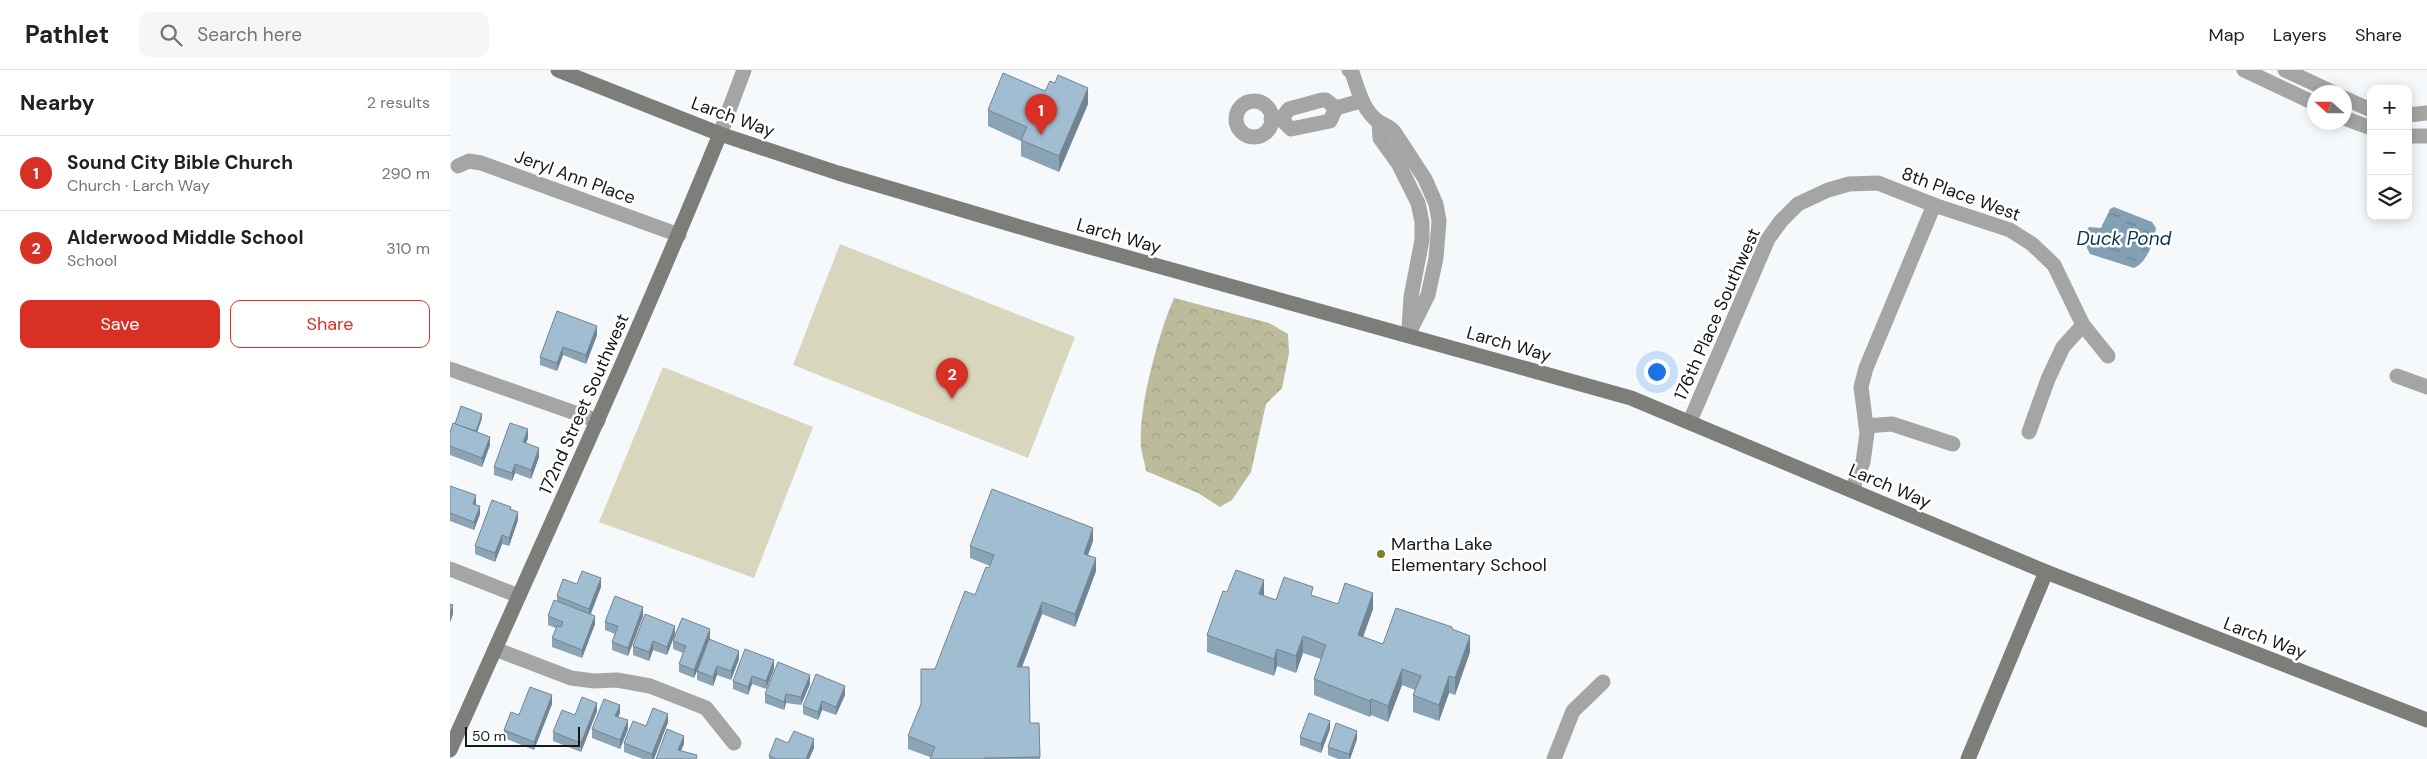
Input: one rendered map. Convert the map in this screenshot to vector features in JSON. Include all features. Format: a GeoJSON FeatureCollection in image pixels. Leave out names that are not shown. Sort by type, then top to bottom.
{"type":"FeatureCollection","features":[{"type":"Feature","properties":{"kind":"main road","name":"Larch Way"},"geometry":{"type":"LineString","coordinates":[[558,70],[720,134],[838,173],[1054,237],[1631,398],[1690,421],[2046,572],[2427,720]]}},
{"type":"Feature","properties":{"kind":"main road","name":"172nd Street Southwest"},"geometry":{"type":"LineString","coordinates":[[450,750],[598,421],[679,235],[720,134]]}},
{"type":"Feature","properties":{"kind":"main road"},"geometry":{"type":"LineString","coordinates":[[1968,759],[2046,572]]}},
{"type":"Feature","properties":{"kind":"street","name":"172nd Street Southwest"},"geometry":{"type":"LineString","coordinates":[[720,134],[744,70]]}},
{"type":"Feature","properties":{"kind":"street"},"geometry":{"type":"LineString","coordinates":[[2244,70],[2307,101]]}},
{"type":"Feature","properties":{"kind":"street"},"geometry":{"type":"LineString","coordinates":[[2285,70],[2317,85]]}},
{"type":"Feature","properties":{"kind":"street"},"geometry":{"type":"LineString","coordinates":[[1352,71],[1361,101],[1379,122],[1380,138],[1398,163],[1418,204],[1422,222],[1422,240],[1411,298],[1408,335]]}},
{"type":"Feature","properties":{"kind":"street"},"geometry":{"type":"LineString","coordinates":[[1336,108],[1326,100],[1322,100],[1289,108],[1276,119],[1291,129],[1319,125],[1330,121],[1336,108],[1361,101]]}},
{"type":"Feature","properties":{"kind":"street"},"geometry":{"type":"LineString","coordinates":[[2352,102],[2367,108]]}},
{"type":"Feature","properties":{"kind":"street"},"geometry":{"type":"LineString","coordinates":[[2412,115],[2427,113]]}},
{"type":"Feature","properties":{"kind":"street"},"geometry":{"type":"LineString","coordinates":[[2352,121],[2367,127]]}},
{"type":"Feature","properties":{"kind":"street"},"geometry":{"type":"LineString","coordinates":[[2412,136],[2427,136]]}},
{"type":"Feature","properties":{"kind":"street","name":"Jeryl Ann Place"},"geometry":{"type":"LineString","coordinates":[[458,166],[469,161],[481,163],[679,235]]}},
{"type":"Feature","properties":{"kind":"street","name":"8th Place West"},"geometry":{"type":"LineString","coordinates":[[1828,190],[1849,184],[1878,183],[1934,205],[2010,230],[2032,244],[2054,265],[2083,325],[2108,356]]}},
{"type":"Feature","properties":{"kind":"street","name":"176th Place Southwest"},"geometry":{"type":"LineString","coordinates":[[1690,421],[1768,240],[1781,221],[1798,204],[1828,190]]}},
{"type":"Feature","properties":{"kind":"street"},"geometry":{"type":"LineString","coordinates":[[1852,490],[1863,462],[1866,426],[1861,387],[1866,368],[1934,205]]}},
{"type":"Feature","properties":{"kind":"street"},"geometry":{"type":"LineString","coordinates":[[2029,432],[2048,379],[2063,347],[2083,325]]}},
{"type":"Feature","properties":{"kind":"street"},"geometry":{"type":"LineString","coordinates":[[450,369],[598,421]]}},
{"type":"Feature","properties":{"kind":"street"},"geometry":{"type":"LineString","coordinates":[[2397,376],[2427,387]]}},
{"type":"Feature","properties":{"kind":"street"},"geometry":{"type":"LineString","coordinates":[[1866,426],[1892,424],[1952,444]]}},
{"type":"Feature","properties":{"kind":"street"},"geometry":{"type":"LineString","coordinates":[[450,570],[519,596]]}},
{"type":"Feature","properties":{"kind":"street"},"geometry":{"type":"LineString","coordinates":[[495,649],[571,678],[594,681],[617,680],[660,690],[706,708],[734,743]]}},
{"type":"Feature","properties":{"kind":"street"},"geometry":{"type":"LineString","coordinates":[[1554,759],[1573,711],[1602,682]]}},
{"type":"Feature","properties":{"kind":"green space"},"geometry":{"type":"Polygon","coordinates":[[[840,244],[1075,337],[1028,458],[793,365],[840,244]]]}},
{"type":"Feature","properties":{"kind":"green space"},"geometry":{"type":"Polygon","coordinates":[[[1174,298],[1269,323],[1288,334],[1289,353],[1282,388],[1266,404],[1251,472],[1232,500],[1220,507],[1198,493],[1146,471],[1142,453],[1141,432],[1150,372],[1174,298]]]}},
{"type":"Feature","properties":{"kind":"green space"},"geometry":{"type":"Polygon","coordinates":[[[663,367],[813,427],[754,578],[599,522],[663,367]]]}},
{"type":"Feature","properties":{"kind":"water","name":"Duck Pond"},"geometry":{"type":"Polygon","coordinates":[[[2114,207],[2152,222],[2156,228],[2152,245],[2146,257],[2134,268],[2090,254],[2087,248],[2086,232],[2089,227],[2101,228],[2110,209],[2114,207]]]}},
{"type":"Feature","properties":{"kind":"building"},"geometry":{"type":"Polygon","coordinates":[[[1003,73],[1045,91],[1050,81],[1055,83],[1058,75],[1088,88],[1059,156],[1021,140],[1027,127],[988,110],[1003,73]]]}},
{"type":"Feature","properties":{"kind":"building"},"geometry":{"type":"Polygon","coordinates":[[[557,311],[597,326],[586,355],[563,347],[557,363],[540,357],[557,311]]]}},
{"type":"Feature","properties":{"kind":"building"},"geometry":{"type":"Polygon","coordinates":[[[461,406],[482,414],[476,431],[455,424],[461,406]]]}},
{"type":"Feature","properties":{"kind":"building"},"geometry":{"type":"Polygon","coordinates":[[[453,423],[490,437],[482,458],[450,446],[450,432],[453,423]]]}},
{"type":"Feature","properties":{"kind":"building"},"geometry":{"type":"Polygon","coordinates":[[[510,423],[528,429],[523,442],[539,448],[531,470],[515,464],[512,473],[494,467],[510,423]]]}},
{"type":"Feature","properties":{"kind":"building"},"geometry":{"type":"Polygon","coordinates":[[[450,486],[476,495],[473,504],[480,506],[474,522],[450,513],[450,486]]]}},
{"type":"Feature","properties":{"kind":"building"},"geometry":{"type":"Polygon","coordinates":[[[992,489],[1093,528],[1084,554],[1096,558],[1075,614],[1042,602],[1017,667],[1029,667],[1030,723],[1039,723],[1040,757],[930,759],[935,747],[908,736],[921,704],[921,669],[935,669],[965,591],[975,595],[986,567],[989,568],[994,555],[970,546],[992,489]]]}},
{"type":"Feature","properties":{"kind":"building"},"geometry":{"type":"Polygon","coordinates":[[[492,500],[511,507],[510,509],[518,512],[509,538],[502,535],[495,553],[475,546],[492,500]]]}},
{"type":"Feature","properties":{"kind":"building"},"geometry":{"type":"Polygon","coordinates":[[[1236,570],[1264,580],[1259,594],[1276,600],[1284,577],[1313,587],[1311,595],[1338,604],[1345,583],[1373,593],[1358,635],[1383,644],[1396,608],[1452,627],[1452,629],[1470,636],[1455,678],[1449,676],[1439,705],[1413,695],[1421,676],[1402,669],[1388,706],[1314,679],[1326,645],[1303,636],[1296,656],[1277,649],[1274,659],[1207,635],[1223,591],[1227,592],[1236,570]]]}},
{"type":"Feature","properties":{"kind":"building"},"geometry":{"type":"Polygon","coordinates":[[[582,571],[601,578],[589,609],[557,596],[563,579],[577,584],[582,571]]]}},
{"type":"Feature","properties":{"kind":"building"},"geometry":{"type":"Polygon","coordinates":[[[615,596],[643,607],[628,648],[612,642],[618,626],[605,622],[615,596]]]}},
{"type":"Feature","properties":{"kind":"building"},"geometry":{"type":"Polygon","coordinates":[[[554,600],[595,616],[582,650],[552,638],[557,626],[561,627],[563,622],[548,616],[554,600]]]}},
{"type":"Feature","properties":{"kind":"building"},"geometry":{"type":"Polygon","coordinates":[[[645,614],[675,626],[667,647],[653,641],[649,652],[633,646],[645,614]]]}},
{"type":"Feature","properties":{"kind":"building"},"geometry":{"type":"Polygon","coordinates":[[[682,618],[710,629],[694,670],[679,664],[686,646],[673,641],[682,618]]]}},
{"type":"Feature","properties":{"kind":"building"},"geometry":{"type":"Polygon","coordinates":[[[709,639],[739,651],[731,671],[717,666],[713,677],[697,671],[709,639]]]}},
{"type":"Feature","properties":{"kind":"building"},"geometry":{"type":"Polygon","coordinates":[[[745,649],[774,660],[766,681],[752,676],[748,687],[733,681],[745,649]]]}},
{"type":"Feature","properties":{"kind":"building"},"geometry":{"type":"Polygon","coordinates":[[[778,662],[810,675],[801,697],[786,694],[784,702],[765,694],[778,662]]]}},
{"type":"Feature","properties":{"kind":"building"},"geometry":{"type":"Polygon","coordinates":[[[816,674],[845,686],[836,707],[822,701],[818,712],[803,706],[816,674]]]}},
{"type":"Feature","properties":{"kind":"building"},"geometry":{"type":"Polygon","coordinates":[[[530,687],[552,695],[534,742],[504,730],[511,712],[519,715],[530,687]]]}},
{"type":"Feature","properties":{"kind":"building"},"geometry":{"type":"Polygon","coordinates":[[[582,697],[597,703],[581,743],[553,732],[562,710],[575,715],[582,697]]]}},
{"type":"Feature","properties":{"kind":"building"},"geometry":{"type":"Polygon","coordinates":[[[604,699],[620,705],[615,716],[628,720],[620,740],[592,729],[604,699]]]}},
{"type":"Feature","properties":{"kind":"building"},"geometry":{"type":"Polygon","coordinates":[[[653,708],[668,714],[652,754],[624,743],[633,721],[646,726],[653,708]]]}},
{"type":"Feature","properties":{"kind":"building"},"geometry":{"type":"Polygon","coordinates":[[[1309,713],[1330,721],[1321,744],[1300,737],[1309,713]]]}},
{"type":"Feature","properties":{"kind":"building"},"geometry":{"type":"Polygon","coordinates":[[[1336,723],[1357,731],[1349,754],[1328,747],[1336,723]]]}},
{"type":"Feature","properties":{"kind":"building"},"geometry":{"type":"Polygon","coordinates":[[[667,729],[684,736],[678,750],[697,755],[696,759],[656,759],[667,729]]]}},
{"type":"Feature","properties":{"kind":"building"},"geometry":{"type":"Polygon","coordinates":[[[794,731],[814,739],[806,759],[777,759],[769,756],[776,738],[788,743],[794,731]]]}},
{"type":"Feature","properties":{"kind":"place","name":"Sound City Bible Church"},"geometry":{"type":"Point","coordinates":[1041,135]}},
{"type":"Feature","properties":{"kind":"place","name":"Alderwood Middle School"},"geometry":{"type":"Point","coordinates":[952,399]}},
{"type":"Feature","properties":{"kind":"place","name":"Martha Lake Elementary School"},"geometry":{"type":"Point","coordinates":[1381,554]}}]}
